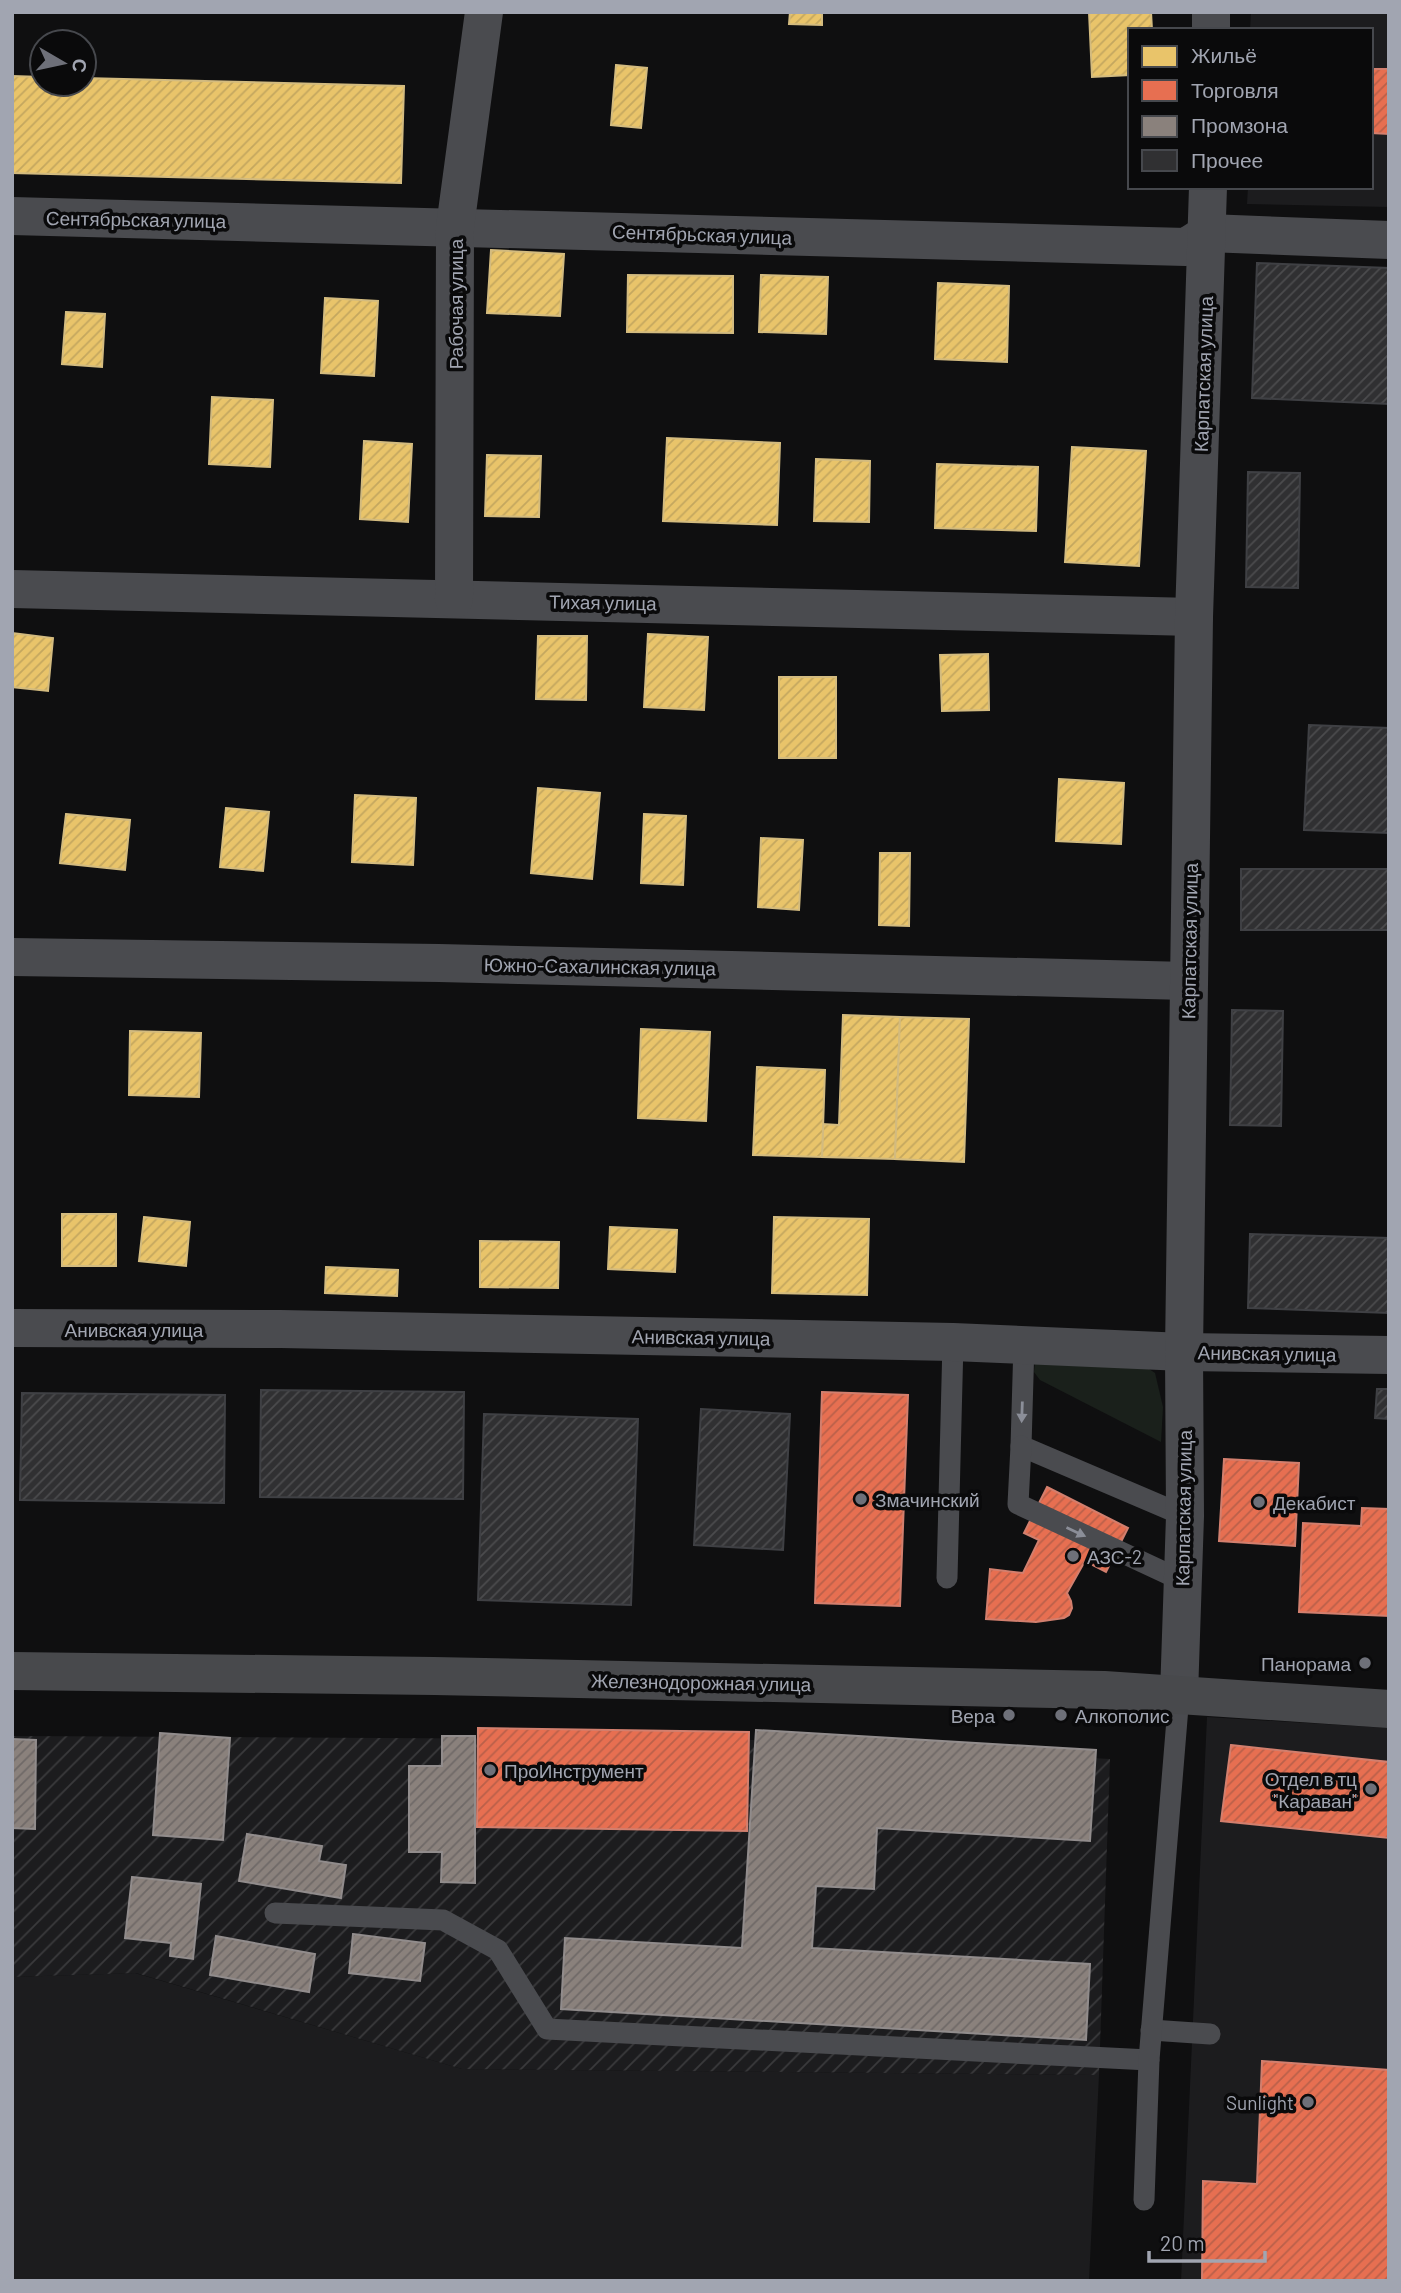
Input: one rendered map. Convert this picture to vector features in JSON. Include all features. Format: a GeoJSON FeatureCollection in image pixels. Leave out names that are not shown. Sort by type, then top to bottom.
{"type":"FeatureCollection","features":[{"type":"Feature","properties":{"kind":"main road","name":"Железнодорожная улица"},"geometry":{"type":"LineString","coordinates":[[12,1671],[434,1676],[1104,1690],[1389,1709]]}},
{"type":"Feature","properties":{"kind":"street","name":"Рабочая улица"},"geometry":{"type":"LineString","coordinates":[[454,598],[455,227],[484,12]]}},
{"type":"Feature","properties":{"kind":"street","name":"Карпатская улица"},"geometry":{"type":"LineString","coordinates":[[1179,1695],[1185,1516],[1184,1352],[1194,617],[1208,189]]}},
{"type":"Feature","properties":{"kind":"street","name":"Сентябрьская улица"},"geometry":{"type":"LineString","coordinates":[[12,216],[1186,247],[1208,233],[1389,240]]}},
{"type":"Feature","properties":{"kind":"street","name":"Тихая улица"},"geometry":{"type":"LineString","coordinates":[[12,589],[1194,617]]}},
{"type":"Feature","properties":{"kind":"street","name":"Южно-Сахалинская улица"},"geometry":{"type":"LineString","coordinates":[[12,957],[439,962],[1188,981]]}},
{"type":"Feature","properties":{"kind":"street","name":"Анивская улица"},"geometry":{"type":"LineString","coordinates":[[12,1328],[295,1330],[1024,1343],[1184,1352],[1389,1355]]}},
{"type":"Feature","properties":{"kind":"lane"},"geometry":{"type":"LineString","coordinates":[[947,1578],[953,1342]]}},
{"type":"Feature","properties":{"kind":"lane"},"geometry":{"type":"LineString","coordinates":[[1024,1343],[1018,1504],[1183,1581]]}},
{"type":"Feature","properties":{"kind":"lane"},"geometry":{"type":"LineString","coordinates":[[1021,1446],[1185,1516]]}},
{"type":"Feature","properties":{"kind":"lane"},"geometry":{"type":"LineString","coordinates":[[1144,2200],[1151,2030],[1179,1695]]}},
{"type":"Feature","properties":{"kind":"lane"},"geometry":{"type":"LineString","coordinates":[[275,1913],[443,1920],[498,1950],[547,2029],[1149,2060]]}},
{"type":"Feature","properties":{"kind":"lane"},"geometry":{"type":"LineString","coordinates":[[1151,2030],[1210,2034]]}},
{"type":"Feature","properties":{"kind":"shaded area"},"geometry":{"type":"Polygon","coordinates":[[[1251,12],[1389,12],[1389,207],[1247,204],[1248,189],[1373,189],[1373,28],[1250,28],[1251,12]]]}},
{"type":"Feature","properties":{"kind":"shaded area"},"geometry":{"type":"Polygon","coordinates":[[[1134,1359],[1155,1373],[1163,1407],[1161,1442],[1040,1380],[1034,1372],[1035,1363],[1134,1359]]]}},
{"type":"Feature","properties":{"kind":"shaded area"},"geometry":{"type":"Polygon","coordinates":[[[1207,1717],[1389,1728],[1389,2281],[1181,2281],[1207,1717]]]}},
{"type":"Feature","properties":{"kind":"shaded area"},"geometry":{"type":"Polygon","coordinates":[[[12,1736],[752,1740],[1110,1759],[1099,2075],[462,2069],[136,1973],[12,1977],[12,1736]]]}},
{"type":"Feature","properties":{"kind":"shaded area"},"geometry":{"type":"Polygon","coordinates":[[[135,1973],[462,2069],[1099,2075],[1089,2281],[12,2281],[12,1977],[135,1973]]]}},
{"type":"Feature","properties":{"kind":"building: Жильё"},"geometry":{"type":"Polygon","coordinates":[[[790,12],[822,12],[822,25],[789,24],[790,12]]]}},
{"type":"Feature","properties":{"kind":"building: Жильё"},"geometry":{"type":"Polygon","coordinates":[[[1089,12],[1151,12],[1152,28],[1128,28],[1128,75],[1092,77],[1089,12]]]}},
{"type":"Feature","properties":{"kind":"building: Жильё"},"geometry":{"type":"Polygon","coordinates":[[[616,65],[647,68],[641,128],[611,125],[616,65]]]}},
{"type":"Feature","properties":{"kind":"building: Жильё"},"geometry":{"type":"Polygon","coordinates":[[[12,76],[28,77],[28,98],[98,98],[98,78],[404,86],[401,183],[12,173],[12,76]]]}},
{"type":"Feature","properties":{"kind":"building: Жильё"},"geometry":{"type":"Polygon","coordinates":[[[491,250],[564,254],[560,316],[487,313],[491,250]]]}},
{"type":"Feature","properties":{"kind":"building: Жильё"},"geometry":{"type":"Polygon","coordinates":[[[628,275],[733,276],[733,333],[627,332],[628,275]]]}},
{"type":"Feature","properties":{"kind":"building: Жильё"},"geometry":{"type":"Polygon","coordinates":[[[761,275],[828,277],[826,334],[759,332],[761,275]]]}},
{"type":"Feature","properties":{"kind":"building: Жильё"},"geometry":{"type":"Polygon","coordinates":[[[938,283],[1009,286],[1007,362],[935,359],[938,283]]]}},
{"type":"Feature","properties":{"kind":"building: Жильё"},"geometry":{"type":"Polygon","coordinates":[[[325,298],[378,301],[374,376],[321,373],[325,298]]]}},
{"type":"Feature","properties":{"kind":"building: Жильё"},"geometry":{"type":"Polygon","coordinates":[[[66,312],[105,314],[102,367],[62,364],[66,312]]]}},
{"type":"Feature","properties":{"kind":"building: Жильё"},"geometry":{"type":"Polygon","coordinates":[[[212,397],[273,400],[270,467],[209,464],[212,397]]]}},
{"type":"Feature","properties":{"kind":"building: Жильё"},"geometry":{"type":"Polygon","coordinates":[[[667,438],[780,443],[777,525],[663,521],[667,438]]]}},
{"type":"Feature","properties":{"kind":"building: Жильё"},"geometry":{"type":"Polygon","coordinates":[[[364,441],[412,444],[408,522],[360,519],[364,441]]]}},
{"type":"Feature","properties":{"kind":"building: Жильё"},"geometry":{"type":"Polygon","coordinates":[[[1072,447],[1146,451],[1139,566],[1065,562],[1072,447]]]}},
{"type":"Feature","properties":{"kind":"building: Жильё"},"geometry":{"type":"Polygon","coordinates":[[[487,455],[541,456],[539,517],[485,516],[487,455]]]}},
{"type":"Feature","properties":{"kind":"building: Жильё"},"geometry":{"type":"Polygon","coordinates":[[[816,459],[870,461],[869,522],[814,521],[816,459]]]}},
{"type":"Feature","properties":{"kind":"building: Жильё"},"geometry":{"type":"Polygon","coordinates":[[[937,464],[1038,467],[1036,531],[935,528],[937,464]]]}},
{"type":"Feature","properties":{"kind":"building: Жильё"},"geometry":{"type":"Polygon","coordinates":[[[12,633],[53,638],[48,691],[12,687],[12,633]]]}},
{"type":"Feature","properties":{"kind":"building: Жильё"},"geometry":{"type":"Polygon","coordinates":[[[648,634],[708,637],[704,710],[644,707],[648,634]]]}},
{"type":"Feature","properties":{"kind":"building: Жильё"},"geometry":{"type":"Polygon","coordinates":[[[538,636],[587,636],[586,700],[536,699],[538,636]]]}},
{"type":"Feature","properties":{"kind":"building: Жильё"},"geometry":{"type":"Polygon","coordinates":[[[988,654],[989,710],[942,711],[940,655],[988,654]]]}},
{"type":"Feature","properties":{"kind":"building: Жильё"},"geometry":{"type":"Polygon","coordinates":[[[779,677],[836,677],[836,758],[779,758],[779,677]]]}},
{"type":"Feature","properties":{"kind":"building: Жильё"},"geometry":{"type":"Polygon","coordinates":[[[1059,779],[1124,783],[1121,844],[1056,841],[1059,779]]]}},
{"type":"Feature","properties":{"kind":"building: Жильё"},"geometry":{"type":"Polygon","coordinates":[[[538,788],[600,793],[592,879],[531,873],[538,788]]]}},
{"type":"Feature","properties":{"kind":"building: Жильё"},"geometry":{"type":"Polygon","coordinates":[[[355,795],[416,798],[413,865],[352,862],[355,795]]]}},
{"type":"Feature","properties":{"kind":"building: Жильё"},"geometry":{"type":"Polygon","coordinates":[[[226,808],[269,812],[263,871],[220,867],[226,808]]]}},
{"type":"Feature","properties":{"kind":"building: Жильё"},"geometry":{"type":"Polygon","coordinates":[[[66,814],[130,820],[125,870],[60,863],[66,814]]]}},
{"type":"Feature","properties":{"kind":"building: Жильё"},"geometry":{"type":"Polygon","coordinates":[[[644,814],[686,816],[683,885],[641,883],[644,814]]]}},
{"type":"Feature","properties":{"kind":"building: Жильё"},"geometry":{"type":"Polygon","coordinates":[[[761,838],[803,840],[799,910],[758,907],[761,838]]]}},
{"type":"Feature","properties":{"kind":"building: Жильё"},"geometry":{"type":"Polygon","coordinates":[[[880,853],[910,853],[909,926],[879,925],[880,853]]]}},
{"type":"Feature","properties":{"kind":"building: Жильё"},"geometry":{"type":"Polygon","coordinates":[[[843,1015],[900,1017],[895,1159],[822,1157],[823,1124],[839,1125],[843,1015]]]}},
{"type":"Feature","properties":{"kind":"building: Жильё"},"geometry":{"type":"Polygon","coordinates":[[[900,1017],[969,1019],[964,1162],[895,1159],[900,1017]]]}},
{"type":"Feature","properties":{"kind":"building: Жильё"},"geometry":{"type":"Polygon","coordinates":[[[641,1029],[710,1032],[706,1121],[638,1118],[641,1029]]]}},
{"type":"Feature","properties":{"kind":"building: Жильё"},"geometry":{"type":"Polygon","coordinates":[[[130,1031],[201,1033],[199,1097],[129,1095],[130,1031]]]}},
{"type":"Feature","properties":{"kind":"building: Жильё"},"geometry":{"type":"Polygon","coordinates":[[[757,1067],[825,1070],[822,1157],[753,1155],[757,1067]]]}},
{"type":"Feature","properties":{"kind":"building: Жильё"},"geometry":{"type":"Polygon","coordinates":[[[62,1214],[116,1214],[116,1266],[62,1266],[62,1214]]]}},
{"type":"Feature","properties":{"kind":"building: Жильё"},"geometry":{"type":"Polygon","coordinates":[[[144,1217],[190,1222],[186,1266],[139,1261],[144,1217]]]}},
{"type":"Feature","properties":{"kind":"building: Жильё"},"geometry":{"type":"Polygon","coordinates":[[[774,1217],[869,1219],[867,1295],[772,1293],[774,1217]]]}},
{"type":"Feature","properties":{"kind":"building: Жильё"},"geometry":{"type":"Polygon","coordinates":[[[610,1227],[677,1230],[675,1272],[608,1269],[610,1227]]]}},
{"type":"Feature","properties":{"kind":"building: Жильё"},"geometry":{"type":"Polygon","coordinates":[[[480,1241],[559,1242],[558,1288],[480,1287],[480,1241]]]}},
{"type":"Feature","properties":{"kind":"building: Жильё"},"geometry":{"type":"Polygon","coordinates":[[[326,1267],[398,1270],[397,1296],[325,1293],[326,1267]]]}},
{"type":"Feature","properties":{"kind":"building: Торговля"},"geometry":{"type":"Polygon","coordinates":[[[1373,69],[1389,69],[1389,134],[1373,133],[1373,69]]]}},
{"type":"Feature","properties":{"kind":"building: Торговля","name":"Змачинский"},"geometry":{"type":"Polygon","coordinates":[[[822,1392],[908,1395],[900,1606],[815,1603],[822,1392]]]}},
{"type":"Feature","properties":{"kind":"building: Торговля","name":"Декабист"},"geometry":{"type":"Polygon","coordinates":[[[1224,1459],[1299,1463],[1295,1546],[1219,1541],[1224,1459]]]}},
{"type":"Feature","properties":{"kind":"building: Торговля","name":"АЗС-2"},"geometry":{"type":"Polygon","coordinates":[[[1047,1487],[1128,1528],[1106,1572],[1085,1561],[1067,1593],[1072,1608],[1069,1615],[1036,1622],[986,1619],[990,1569],[1023,1573],[1039,1540],[1024,1533],[1047,1487]]]}},
{"type":"Feature","properties":{"kind":"building: Торговля"},"geometry":{"type":"Polygon","coordinates":[[[1362,1508],[1389,1509],[1389,1616],[1299,1612],[1303,1523],[1361,1526],[1362,1508]]]}},
{"type":"Feature","properties":{"kind":"building: Торговля"},"geometry":{"type":"Polygon","coordinates":[[[478,1728],[749,1732],[747,1831],[477,1827],[478,1728]]]}},
{"type":"Feature","properties":{"kind":"building: Торговля"},"geometry":{"type":"Polygon","coordinates":[[[1231,1745],[1389,1762],[1389,1838],[1221,1821],[1231,1745]]]}},
{"type":"Feature","properties":{"kind":"building: Торговля"},"geometry":{"type":"Polygon","coordinates":[[[1262,2061],[1389,2070],[1389,2281],[1202,2281],[1203,2181],[1257,2184],[1262,2061]]]}},
{"type":"Feature","properties":{"kind":"building: Промзона"},"geometry":{"type":"Polygon","coordinates":[[[756,1730],[1096,1750],[1090,1841],[877,1828],[874,1889],[816,1886],[812,1948],[1090,1964],[1086,2040],[561,2009],[565,1938],[742,1948],[756,1730]]]}},
{"type":"Feature","properties":{"kind":"building: Промзона"},"geometry":{"type":"Polygon","coordinates":[[[160,1733],[230,1738],[223,1840],[153,1835],[160,1733]]]}},
{"type":"Feature","properties":{"kind":"building: Промзона"},"geometry":{"type":"Polygon","coordinates":[[[442,1736],[475,1736],[475,1883],[441,1882],[442,1852],[409,1852],[409,1766],[442,1766],[442,1736]]]}},
{"type":"Feature","properties":{"kind":"building: Промзона"},"geometry":{"type":"Polygon","coordinates":[[[12,1739],[36,1740],[35,1829],[12,1828],[12,1739]]]}},
{"type":"Feature","properties":{"kind":"building: Промзона"},"geometry":{"type":"Polygon","coordinates":[[[247,1834],[322,1846],[319,1861],[346,1865],[341,1898],[239,1881],[247,1834]]]}},
{"type":"Feature","properties":{"kind":"building: Промзона"},"geometry":{"type":"Polygon","coordinates":[[[132,1877],[201,1884],[193,1959],[170,1956],[171,1943],[125,1938],[132,1877]]]}},
{"type":"Feature","properties":{"kind":"building: Промзона"},"geometry":{"type":"Polygon","coordinates":[[[353,1934],[425,1943],[420,1981],[349,1973],[353,1934]]]}},
{"type":"Feature","properties":{"kind":"building: Промзона"},"geometry":{"type":"Polygon","coordinates":[[[216,1936],[315,1954],[309,1992],[210,1975],[216,1936]]]}},
{"type":"Feature","properties":{"kind":"building: Прочее"},"geometry":{"type":"Polygon","coordinates":[[[1257,263],[1389,268],[1389,404],[1252,398],[1257,263]]]}},
{"type":"Feature","properties":{"kind":"building: Прочее"},"geometry":{"type":"Polygon","coordinates":[[[1248,472],[1300,473],[1298,588],[1246,587],[1248,472]]]}},
{"type":"Feature","properties":{"kind":"building: Прочее"},"geometry":{"type":"Polygon","coordinates":[[[1309,725],[1389,728],[1389,833],[1304,830],[1309,725]]]}},
{"type":"Feature","properties":{"kind":"building: Прочее"},"geometry":{"type":"Polygon","coordinates":[[[1241,869],[1389,869],[1389,930],[1241,930],[1241,869]]]}},
{"type":"Feature","properties":{"kind":"building: Прочее"},"geometry":{"type":"Polygon","coordinates":[[[1232,1010],[1283,1011],[1281,1126],[1230,1125],[1232,1010]]]}},
{"type":"Feature","properties":{"kind":"building: Прочее"},"geometry":{"type":"Polygon","coordinates":[[[1250,1234],[1389,1238],[1389,1313],[1248,1308],[1250,1234]]]}},
{"type":"Feature","properties":{"kind":"building: Прочее"},"geometry":{"type":"Polygon","coordinates":[[[1377,1389],[1389,1389],[1389,1419],[1375,1418],[1377,1389]]]}},
{"type":"Feature","properties":{"kind":"building: Прочее"},"geometry":{"type":"Polygon","coordinates":[[[261,1390],[464,1392],[463,1499],[260,1497],[261,1390]]]}},
{"type":"Feature","properties":{"kind":"building: Прочее"},"geometry":{"type":"Polygon","coordinates":[[[22,1393],[225,1395],[224,1503],[20,1500],[22,1393]]]}},
{"type":"Feature","properties":{"kind":"building: Прочее"},"geometry":{"type":"Polygon","coordinates":[[[701,1409],[790,1414],[783,1550],[694,1545],[701,1409]]]}},
{"type":"Feature","properties":{"kind":"building: Прочее"},"geometry":{"type":"Polygon","coordinates":[[[484,1414],[638,1419],[631,1605],[478,1600],[484,1414]]]}},
{"type":"Feature","properties":{"kind":"place","name":"Змачинский"},"geometry":{"type":"Point","coordinates":[861,1499]}},
{"type":"Feature","properties":{"kind":"place","name":"Декабист"},"geometry":{"type":"Point","coordinates":[1259,1502]}},
{"type":"Feature","properties":{"kind":"place","name":"АЗС-2"},"geometry":{"type":"Point","coordinates":[1073,1556]}},
{"type":"Feature","properties":{"kind":"place","name":"Панорама"},"geometry":{"type":"Point","coordinates":[1365,1663]}},
{"type":"Feature","properties":{"kind":"place","name":"Вера"},"geometry":{"type":"Point","coordinates":[1009,1715]}},
{"type":"Feature","properties":{"kind":"place","name":"Алкополис"},"geometry":{"type":"Point","coordinates":[1061,1715]}},
{"type":"Feature","properties":{"kind":"place","name":"ПроИнструмент"},"geometry":{"type":"Point","coordinates":[490,1770]}},
{"type":"Feature","properties":{"kind":"place","name":"Отдел в тц \"Караван\""},"geometry":{"type":"Point","coordinates":[1371,1789]}},
{"type":"Feature","properties":{"kind":"place","name":"Sunlight"},"geometry":{"type":"Point","coordinates":[1308,2102]}}]}
